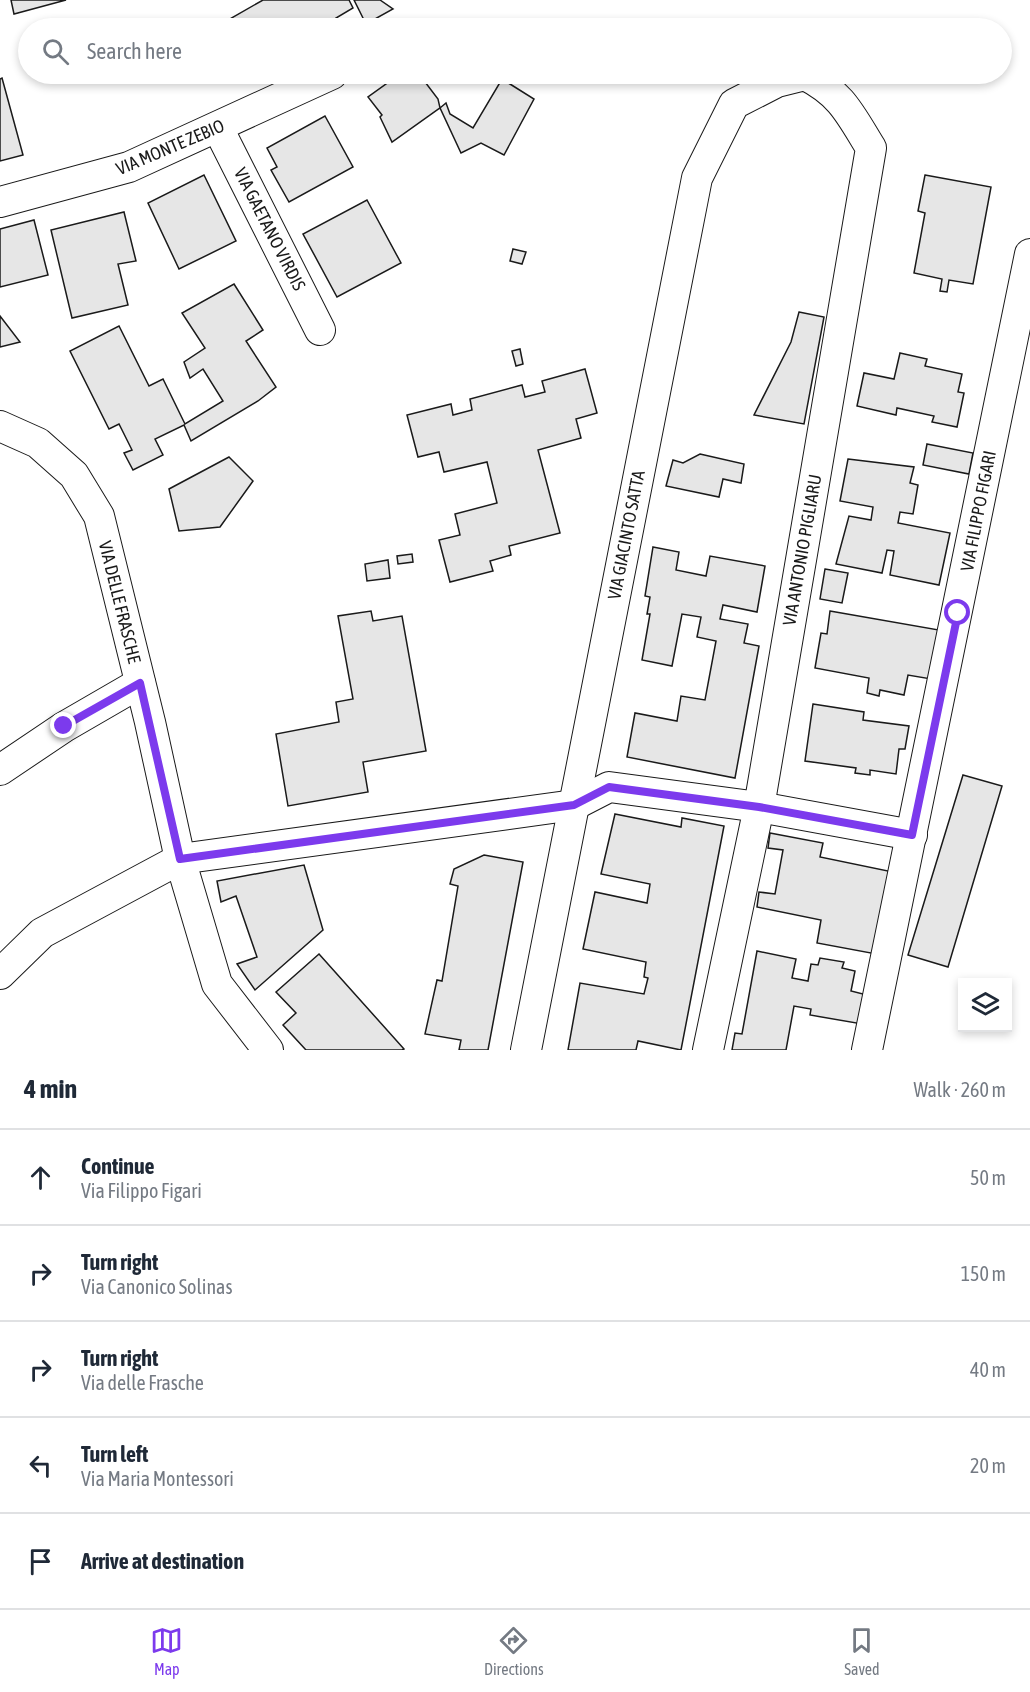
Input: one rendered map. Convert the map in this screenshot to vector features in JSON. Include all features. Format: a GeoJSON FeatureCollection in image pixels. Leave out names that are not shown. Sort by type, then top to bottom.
{"type":"FeatureCollection","features":[{"type":"Feature","properties":{"kind":"street","name":"VIA MONTE ZEBIO"},"geometry":{"type":"LineString","coordinates":[[0,202],[129,167],[311,84]]}},
{"type":"Feature","properties":{"kind":"street","name":"VIA GIACINTO SATTA"},"geometry":{"type":"LineString","coordinates":[[526,1050],[697,178],[734,104],[773,84]]}},
{"type":"Feature","properties":{"kind":"street","name":"VIA ANTONIO PIGLIARU"},"geometry":{"type":"LineString","coordinates":[[708,1050],[759,807],[871,148],[846,106],[824,84]]}},
{"type":"Feature","properties":{"kind":"street","name":"VIA GAETANO VIRDIS"},"geometry":{"type":"LineString","coordinates":[[218,128],[320,330]]}},
{"type":"Feature","properties":{"kind":"street","name":"VIA FILIPPO FIGARI"},"geometry":{"type":"LineString","coordinates":[[867,1050],[1030,254]]}},
{"type":"Feature","properties":{"kind":"street","name":"VIA DELLE FRASCHE"},"geometry":{"type":"LineString","coordinates":[[0,426],[38,443],[74,475],[99,516],[180,859],[217,984],[268,1050]]}},
{"type":"Feature","properties":{"kind":"street"},"geometry":{"type":"LineString","coordinates":[[0,770],[64,726],[140,683]]}},
{"type":"Feature","properties":{"kind":"street"},"geometry":{"type":"LineString","coordinates":[[0,974],[42,933],[180,859],[574,805],[609,787],[759,807],[912,835]]}},
{"type":"Feature","properties":{"kind":"building"},"geometry":{"type":"Polygon","coordinates":[[[11,0],[66,0],[14,14],[11,0]]]}},
{"type":"Feature","properties":{"kind":"building"},"geometry":{"type":"Polygon","coordinates":[[[263,0],[349,0],[353,8],[336,18],[232,18],[263,0]]]}},
{"type":"Feature","properties":{"kind":"building"},"geometry":{"type":"Polygon","coordinates":[[[354,0],[380,0],[393,9],[377,18],[363,18],[354,0]]]}},
{"type":"Feature","properties":{"kind":"building"},"geometry":{"type":"Polygon","coordinates":[[[2,78],[23,155],[0,161],[0,79],[2,78]]]}},
{"type":"Feature","properties":{"kind":"building"},"geometry":{"type":"Polygon","coordinates":[[[386,84],[427,84],[438,99],[440,108],[392,142],[380,117],[382,115],[368,97],[386,84]]]}},
{"type":"Feature","properties":{"kind":"building"},"geometry":{"type":"Polygon","coordinates":[[[499,84],[510,84],[534,99],[504,155],[481,143],[461,153],[440,108],[446,103],[450,114],[473,128],[499,84]]]}},
{"type":"Feature","properties":{"kind":"building"},"geometry":{"type":"Polygon","coordinates":[[[325,116],[353,167],[289,202],[271,170],[277,167],[267,148],[325,116]]]}},
{"type":"Feature","properties":{"kind":"building"},"geometry":{"type":"Polygon","coordinates":[[[204,175],[236,241],[179,269],[148,203],[204,175]]]}},
{"type":"Feature","properties":{"kind":"building"},"geometry":{"type":"Polygon","coordinates":[[[925,175],[991,187],[973,284],[949,280],[947,292],[940,291],[942,279],[914,273],[925,213],[918,211],[925,175]]]}},
{"type":"Feature","properties":{"kind":"building"},"geometry":{"type":"Polygon","coordinates":[[[367,200],[401,263],[337,297],[303,234],[367,200]]]}},
{"type":"Feature","properties":{"kind":"building"},"geometry":{"type":"Polygon","coordinates":[[[124,212],[136,261],[118,264],[128,305],[72,318],[51,230],[124,212]]]}},
{"type":"Feature","properties":{"kind":"building"},"geometry":{"type":"Polygon","coordinates":[[[34,220],[48,275],[0,287],[0,229],[34,220]]]}},
{"type":"Feature","properties":{"kind":"building"},"geometry":{"type":"Polygon","coordinates":[[[513,249],[526,252],[522,264],[510,261],[513,249]]]}},
{"type":"Feature","properties":{"kind":"building"},"geometry":{"type":"Polygon","coordinates":[[[234,284],[263,330],[246,341],[276,387],[258,401],[191,441],[184,425],[155,439],[163,455],[133,470],[124,453],[132,450],[119,424],[109,429],[70,351],[119,326],[149,386],[163,379],[185,424],[223,401],[203,369],[190,378],[184,362],[205,348],[182,313],[234,284]]]}},
{"type":"Feature","properties":{"kind":"building"},"geometry":{"type":"Polygon","coordinates":[[[799,312],[824,317],[804,424],[754,415],[791,342],[799,312]]]}},
{"type":"Feature","properties":{"kind":"building"},"geometry":{"type":"Polygon","coordinates":[[[0,316],[20,342],[0,347],[0,316]]]}},
{"type":"Feature","properties":{"kind":"building"},"geometry":{"type":"Polygon","coordinates":[[[520,349],[523,364],[516,366],[512,351],[520,349]]]}},
{"type":"Feature","properties":{"kind":"building"},"geometry":{"type":"Polygon","coordinates":[[[900,353],[927,359],[925,366],[962,374],[958,392],[964,393],[957,427],[932,422],[934,416],[897,408],[896,415],[857,406],[864,373],[894,379],[900,353]]]}},
{"type":"Feature","properties":{"kind":"building"},"geometry":{"type":"Polygon","coordinates":[[[585,369],[597,413],[576,419],[581,438],[538,450],[560,533],[509,546],[511,555],[490,561],[493,571],[450,582],[439,540],[460,535],[455,514],[497,503],[487,462],[444,472],[439,452],[418,457],[407,415],[451,404],[453,415],[472,410],[470,399],[522,385],[525,397],[545,392],[542,381],[585,369]]]}},
{"type":"Feature","properties":{"kind":"building"},"geometry":{"type":"Polygon","coordinates":[[[927,444],[973,453],[969,474],[923,465],[927,444]]]}},
{"type":"Feature","properties":{"kind":"building"},"geometry":{"type":"Polygon","coordinates":[[[700,454],[744,464],[741,483],[723,479],[719,497],[666,486],[673,460],[683,463],[700,454]]]}},
{"type":"Feature","properties":{"kind":"building"},"geometry":{"type":"Polygon","coordinates":[[[229,457],[253,481],[220,527],[179,531],[169,489],[229,457]]]}},
{"type":"Feature","properties":{"kind":"building"},"geometry":{"type":"Polygon","coordinates":[[[848,459],[914,467],[910,483],[918,485],[913,514],[900,512],[898,523],[950,533],[939,585],[890,575],[894,551],[887,550],[882,573],[836,564],[849,516],[871,520],[873,507],[840,501],[848,459]]]}},
{"type":"Feature","properties":{"kind":"building"},"geometry":{"type":"Polygon","coordinates":[[[653,547],[679,552],[676,570],[706,576],[710,556],[765,566],[757,612],[723,605],[720,619],[748,624],[744,643],[759,646],[735,778],[627,757],[635,713],[677,721],[681,696],[705,700],[716,641],[697,637],[701,617],[682,614],[672,666],[642,660],[650,614],[647,614],[650,597],[645,596],[653,547]]]}},
{"type":"Feature","properties":{"kind":"building"},"geometry":{"type":"Polygon","coordinates":[[[412,554],[413,562],[398,564],[397,556],[412,554]]]}},
{"type":"Feature","properties":{"kind":"building"},"geometry":{"type":"Polygon","coordinates":[[[388,560],[390,578],[367,581],[365,564],[388,560]]]}},
{"type":"Feature","properties":{"kind":"building"},"geometry":{"type":"Polygon","coordinates":[[[825,569],[848,573],[842,603],[820,599],[825,569]]]}},
{"type":"Feature","properties":{"kind":"building"},"geometry":{"type":"Polygon","coordinates":[[[371,611],[373,621],[402,616],[426,751],[363,762],[368,792],[288,806],[276,734],[339,722],[336,702],[353,699],[338,616],[371,611]]]}},
{"type":"Feature","properties":{"kind":"building"},"geometry":{"type":"Polygon","coordinates":[[[830,611],[939,630],[931,679],[908,675],[904,695],[880,690],[879,696],[867,693],[869,678],[815,668],[821,633],[827,634],[830,611]]]}},
{"type":"Feature","properties":{"kind":"building"},"geometry":{"type":"Polygon","coordinates":[[[813,704],[864,712],[863,720],[909,726],[905,749],[899,749],[896,774],[870,770],[870,775],[855,773],[856,768],[805,761],[813,704]]]}},
{"type":"Feature","properties":{"kind":"building"},"geometry":{"type":"Polygon","coordinates":[[[963,775],[1002,786],[948,967],[908,955],[963,775]]]}},
{"type":"Feature","properties":{"kind":"building"},"geometry":{"type":"Polygon","coordinates":[[[615,814],[681,827],[682,818],[724,826],[681,1050],[638,1041],[636,1050],[568,1050],[580,983],[644,994],[648,978],[644,977],[646,962],[583,949],[595,892],[647,903],[650,884],[601,874],[615,814]]]}},
{"type":"Feature","properties":{"kind":"building"},"geometry":{"type":"Polygon","coordinates":[[[770,833],[823,843],[820,857],[893,872],[876,954],[817,943],[821,920],[757,907],[759,892],[775,894],[783,850],[768,848],[770,833]]]}},
{"type":"Feature","properties":{"kind":"building"},"geometry":{"type":"Polygon","coordinates":[[[484,855],[523,862],[488,1050],[459,1050],[461,1040],[425,1034],[437,980],[442,981],[458,886],[450,884],[454,869],[484,855]]]}},
{"type":"Feature","properties":{"kind":"building"},"geometry":{"type":"Polygon","coordinates":[[[304,865],[323,930],[255,990],[237,964],[257,957],[236,896],[221,902],[217,881],[304,865]]]}},
{"type":"Feature","properties":{"kind":"building"},"geometry":{"type":"Polygon","coordinates":[[[757,951],[796,959],[792,978],[808,981],[811,964],[818,965],[820,958],[844,962],[842,968],[855,971],[851,991],[867,995],[862,1024],[810,1015],[811,1009],[794,1006],[786,1050],[732,1050],[735,1033],[742,1034],[757,951]]]}},
{"type":"Feature","properties":{"kind":"building"},"geometry":{"type":"Polygon","coordinates":[[[319,954],[404,1049],[306,1050],[283,1025],[296,1013],[276,992],[319,954]]]}},
{"type":"Feature","properties":{"kind":"route"},"geometry":{"type":"LineString","coordinates":[[64,726],[140,683],[180,859],[574,805],[609,787],[759,807],[912,835],[958,613]]}}]}
